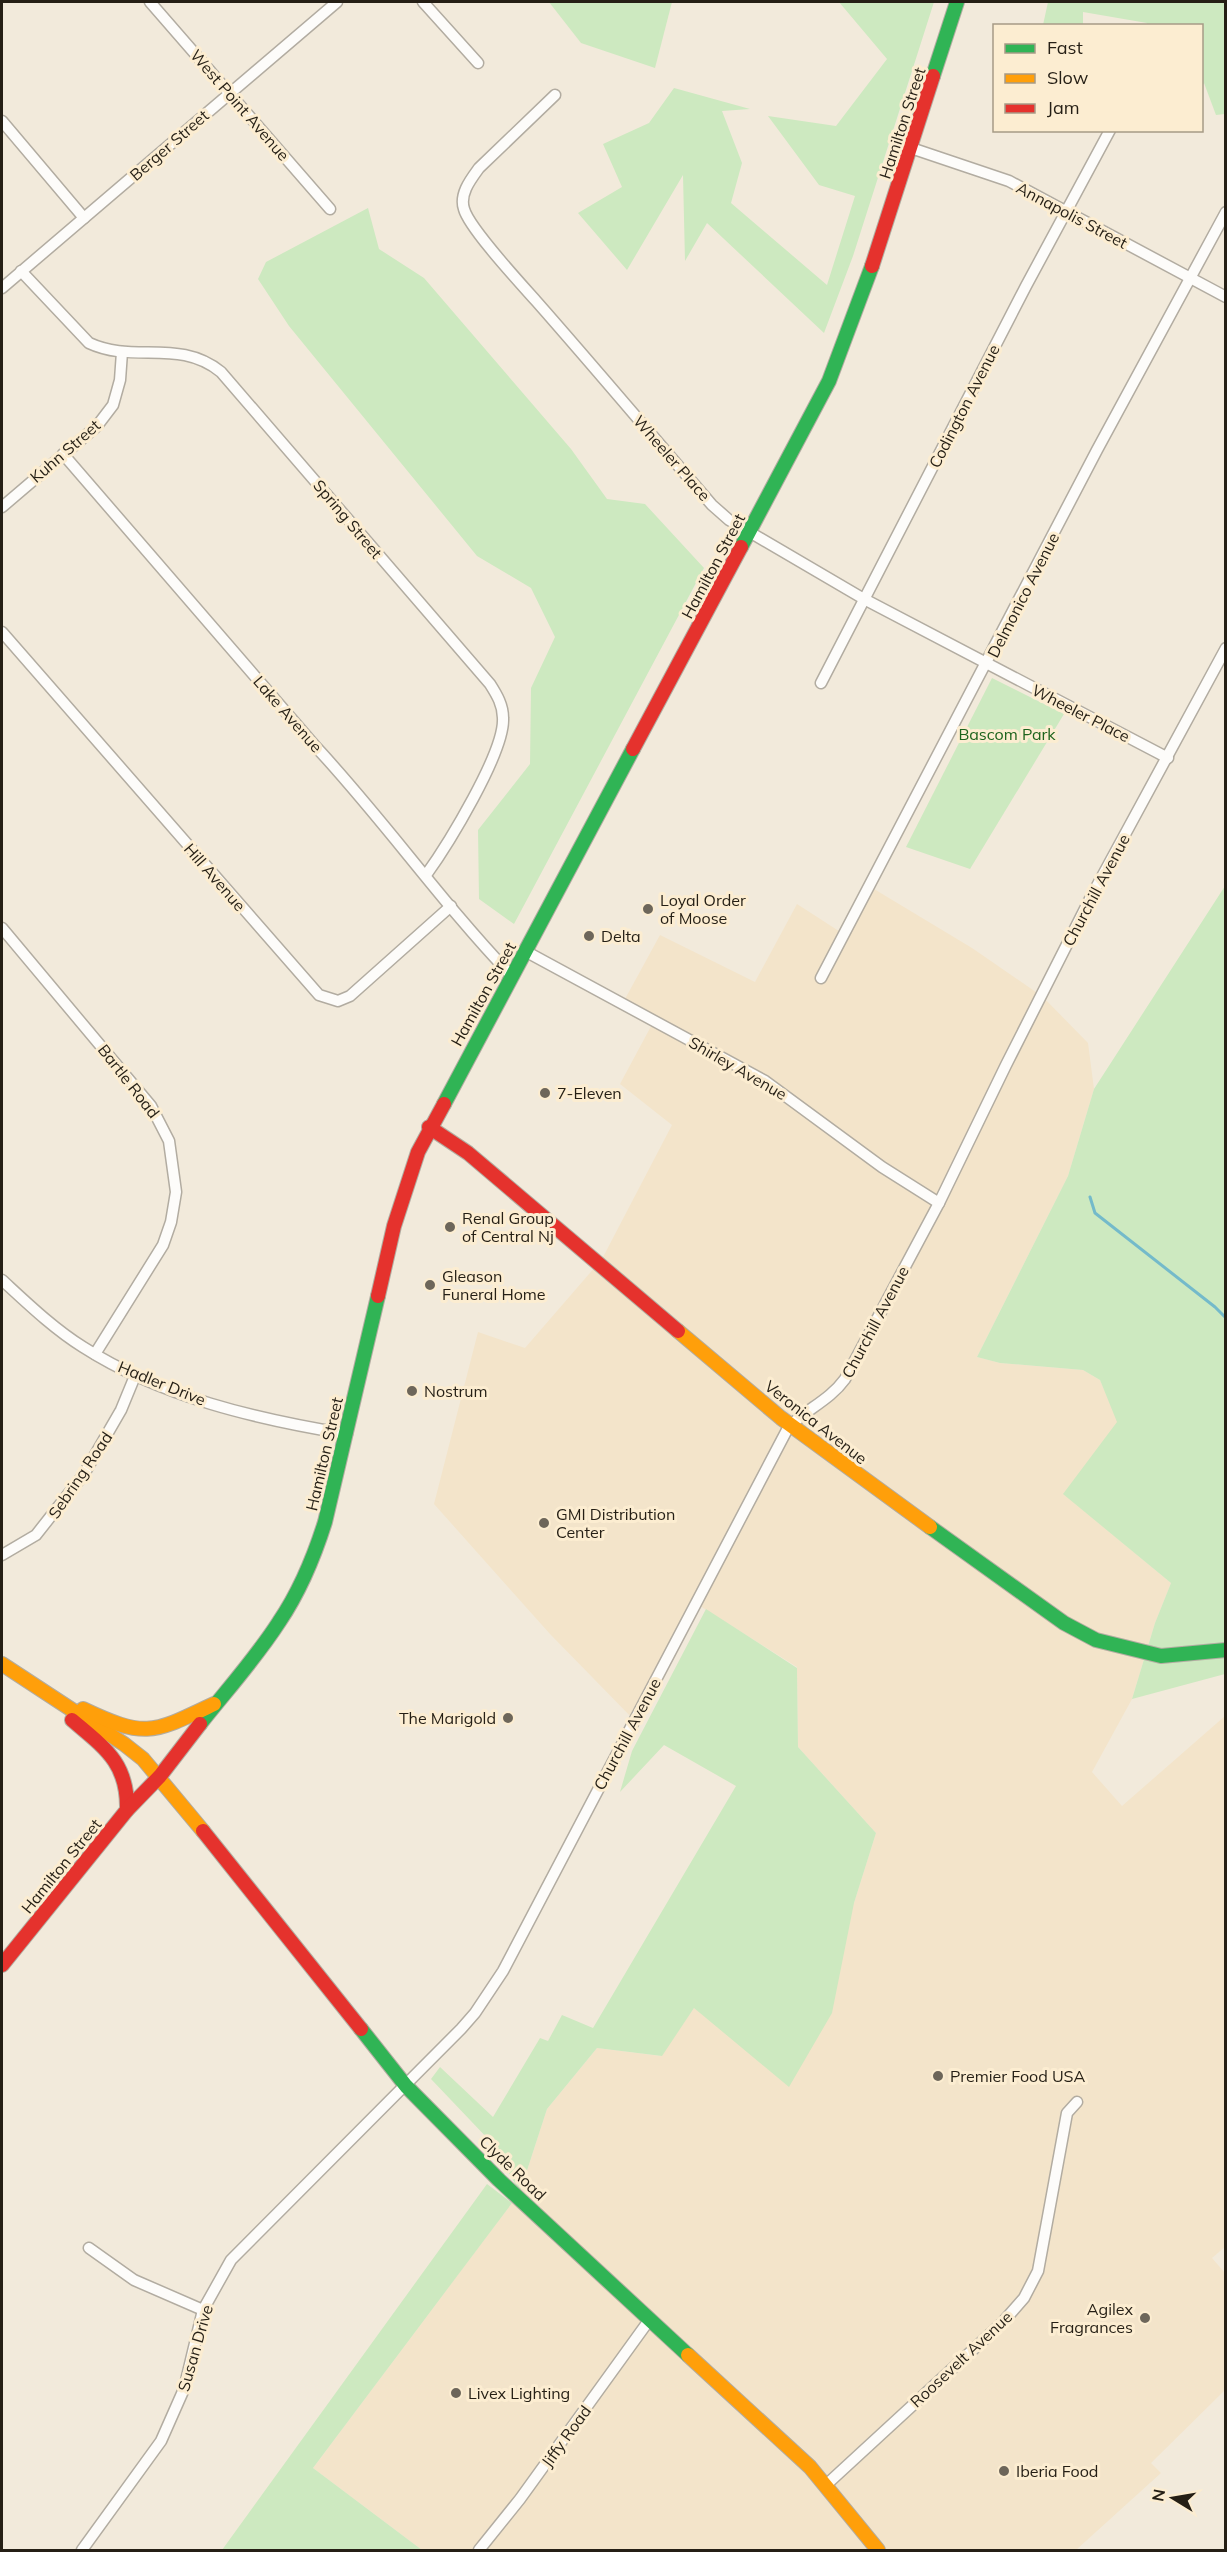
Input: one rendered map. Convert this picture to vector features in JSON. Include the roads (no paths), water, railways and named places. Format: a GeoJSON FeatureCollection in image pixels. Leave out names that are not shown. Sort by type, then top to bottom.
{"type":"FeatureCollection","features":[{"type":"Feature","properties":{"kind":"street","name":"West Point Avenue"},"geometry":{"type":"LineString","coordinates":[[150,2],[330,209]]}},
{"type":"Feature","properties":{"kind":"street","name":"Berger Street"},"geometry":{"type":"LineString","coordinates":[[2,288],[337,2]]}},
{"type":"Feature","properties":{"kind":"street"},"geometry":{"type":"LineString","coordinates":[[423,2],[478,63]]}},
{"type":"Feature","properties":{"kind":"street","name":"Hamilton Street"},"geometry":{"type":"LineString","coordinates":[[2,1965],[127,1810],[160,1776],[279,1623],[299,1589],[316,1551],[325,1522],[401,1198],[429,1127],[830,381],[868,280],[957,2]]}},
{"type":"Feature","properties":{"kind":"street","name":"Wheeler Place"},"geometry":{"type":"LineString","coordinates":[[555,95],[479,168],[467,187],[463,208],[477,230],[518,280],[704,496],[729,520],[864,599],[1168,758]]}},
{"type":"Feature","properties":{"kind":"street"},"geometry":{"type":"LineString","coordinates":[[2,121],[84,218]]}},
{"type":"Feature","properties":{"kind":"street","name":"Codington Avenue"},"geometry":{"type":"LineString","coordinates":[[821,683],[1109,132]]}},
{"type":"Feature","properties":{"kind":"street","name":"Annapolis Street"},"geometry":{"type":"LineString","coordinates":[[911,148],[985,171],[1226,297]]}},
{"type":"Feature","properties":{"kind":"street","name":"Delmonico Avenue"},"geometry":{"type":"LineString","coordinates":[[821,978],[1097,450],[1226,212]]}},
{"type":"Feature","properties":{"kind":"street","name":"Spring Street"},"geometry":{"type":"LineString","coordinates":[[21,271],[89,343],[103,350],[122,352],[175,352],[200,358],[221,372],[490,684],[501,702],[504,720],[500,742],[482,780],[426,875]]}},
{"type":"Feature","properties":{"kind":"street","name":"Kuhn Street"},"geometry":{"type":"LineString","coordinates":[[2,507],[97,426],[113,405],[120,380],[122,352]]}},
{"type":"Feature","properties":{"kind":"street","name":"Lake Avenue"},"geometry":{"type":"LineString","coordinates":[[63,454],[316,747],[355,789],[482,945],[511,975]]}},
{"type":"Feature","properties":{"kind":"street","name":"Hill Avenue"},"geometry":{"type":"LineString","coordinates":[[2,632],[319,995],[338,1001],[350,996],[451,906]]}},
{"type":"Feature","properties":{"kind":"street","name":"Churchill Avenue"},"geometry":{"type":"LineString","coordinates":[[406,2086],[475,2013],[503,1971],[791,1425],[836,1392],[845,1379],[939,1203],[1005,1065],[1086,908],[1226,648]]}},
{"type":"Feature","properties":{"kind":"street","name":"Bartle Road"},"geometry":{"type":"LineString","coordinates":[[2,928],[152,1106],[169,1141],[176,1192],[171,1222],[163,1245],[95,1354]]}},
{"type":"Feature","properties":{"kind":"street","name":"Shirley Avenue"},"geometry":{"type":"LineString","coordinates":[[525,951],[765,1081],[882,1167],[939,1203]]}},
{"type":"Feature","properties":{"kind":"street","name":"Veronica Avenue"},"geometry":{"type":"LineString","coordinates":[[429,1127],[468,1153],[791,1425],[1064,1623],[1096,1640],[1116,1647],[1161,1656],[1226,1650]]}},
{"type":"Feature","properties":{"kind":"street","name":"Hadler Drive"},"geometry":{"type":"LineString","coordinates":[[2,1280],[47,1319],[95,1354],[135,1376],[228,1409],[347,1434]]}},
{"type":"Feature","properties":{"kind":"street","name":"Sebring Road"},"geometry":{"type":"LineString","coordinates":[[2,1555],[36,1535],[49,1522],[84,1474],[121,1410],[135,1376]]}},
{"type":"Feature","properties":{"kind":"street"},"geometry":{"type":"LineString","coordinates":[[2,1664],[36,1688],[118,1761],[127,1786],[127,1810]]}},
{"type":"Feature","properties":{"kind":"street"},"geometry":{"type":"LineString","coordinates":[[36,1688],[121,1725],[145,1730],[170,1726],[217,1702]]}},
{"type":"Feature","properties":{"kind":"street","name":"Clyde Road"},"geometry":{"type":"LineString","coordinates":[[36,1688],[124,1744],[160,1776],[406,2086],[499,2180],[810,2467],[878,2550]]}},
{"type":"Feature","properties":{"kind":"street","name":"Susan Drive"},"geometry":{"type":"LineString","coordinates":[[82,2550],[161,2441],[184,2389],[203,2310],[231,2260],[406,2086]]}},
{"type":"Feature","properties":{"kind":"street","name":"Roosevelt Avenue"},"geometry":{"type":"LineString","coordinates":[[826,2485],[1002,2323],[1024,2298],[1038,2271],[1067,2113],[1077,2102]]}},
{"type":"Feature","properties":{"kind":"street"},"geometry":{"type":"LineString","coordinates":[[89,2248],[134,2280],[203,2310]]}},
{"type":"Feature","properties":{"kind":"street","name":"Jiffy Road"},"geometry":{"type":"LineString","coordinates":[[479,2550],[520,2499],[650,2319]]}},
{"type":"Feature","properties":{"kind":"waterway"},"geometry":{"type":"LineString","coordinates":[[1090,1197],[1095,1213],[1226,1318]]}},
{"type":"Feature","properties":{"kind":"place","name":"Loyal Order of Moose"},"geometry":{"type":"Point","coordinates":[648,909]}},
{"type":"Feature","properties":{"kind":"place","name":"Delta"},"geometry":{"type":"Point","coordinates":[589,936]}},
{"type":"Feature","properties":{"kind":"place","name":"7-Eleven"},"geometry":{"type":"Point","coordinates":[545,1093]}},
{"type":"Feature","properties":{"kind":"place","name":"Renal Group of Central Nj"},"geometry":{"type":"Point","coordinates":[450,1227]}},
{"type":"Feature","properties":{"kind":"place","name":"Gleason Funeral Home"},"geometry":{"type":"Point","coordinates":[430,1285]}},
{"type":"Feature","properties":{"kind":"place","name":"Nostrum"},"geometry":{"type":"Point","coordinates":[412,1391]}},
{"type":"Feature","properties":{"kind":"place","name":"GMI Distribution Center"},"geometry":{"type":"Point","coordinates":[544,1523]}},
{"type":"Feature","properties":{"kind":"place","name":"The Marigold"},"geometry":{"type":"Point","coordinates":[508,1718]}},
{"type":"Feature","properties":{"kind":"place","name":"Premier Food USA"},"geometry":{"type":"Point","coordinates":[938,2076]}},
{"type":"Feature","properties":{"kind":"place","name":"Agilex Fragrances"},"geometry":{"type":"Point","coordinates":[1145,2318]}},
{"type":"Feature","properties":{"kind":"place","name":"Livex Lighting"},"geometry":{"type":"Point","coordinates":[456,2393]}},
{"type":"Feature","properties":{"kind":"place","name":"Iberia Food"},"geometry":{"type":"Point","coordinates":[1004,2471]}},
{"type":"Feature","properties":{"kind":"park label","name":"Bascom Park"},"geometry":{"type":"Point","coordinates":[1007,734]}}]}
